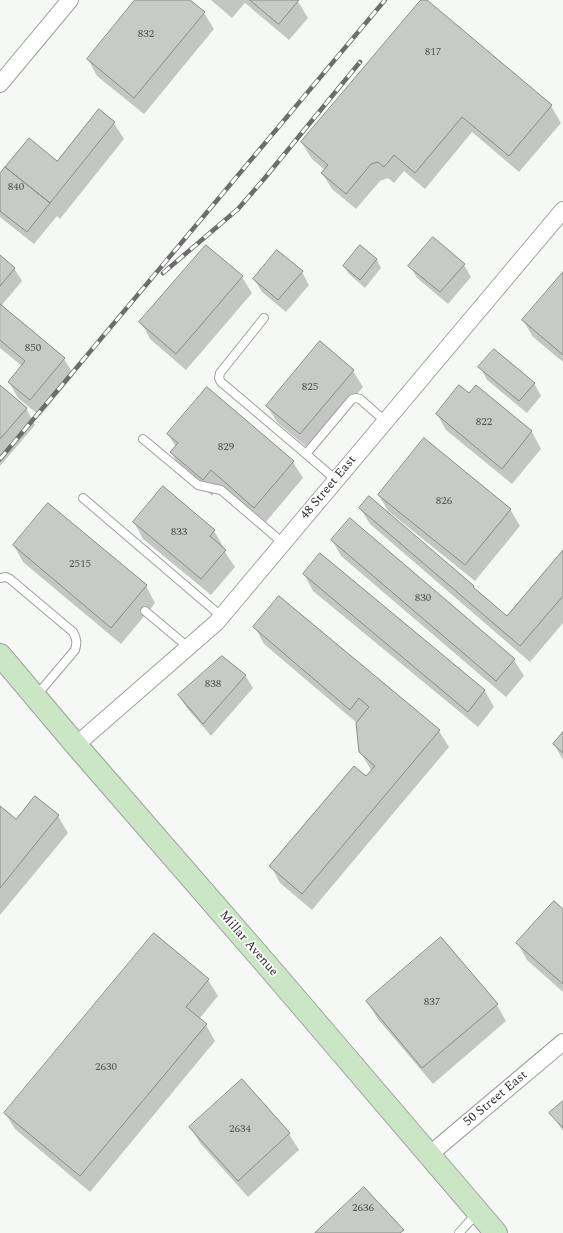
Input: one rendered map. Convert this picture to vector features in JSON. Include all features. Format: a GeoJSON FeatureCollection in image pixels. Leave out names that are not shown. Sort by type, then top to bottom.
{"type":"FeatureCollection","features":[{"type":"Feature","properties":{"kind":"street"},"geometry":{"type":"LineString","coordinates":[[0,84],[70,0]]}},
{"type":"Feature","properties":{"kind":"street","name":"48 Street East"},"geometry":{"type":"LineString","coordinates":[[76,745],[216,623],[563,210]]}},
{"type":"Feature","properties":{"kind":"street","name":"Millar Avenue"},"geometry":{"type":"LineString","coordinates":[[0,655],[496,1233]]}},
{"type":"Feature","properties":{"kind":"street","name":"50 Street East"},"geometry":{"type":"LineString","coordinates":[[429,1155],[563,1042]]}},
{"type":"Feature","properties":{"kind":"lane"},"geometry":{"type":"LineString","coordinates":[[264,318],[220,373],[219,378],[221,382],[336,480]]}},
{"type":"Feature","properties":{"kind":"lane"},"geometry":{"type":"LineString","coordinates":[[306,454],[352,399],[360,399],[385,421]]}},
{"type":"Feature","properties":{"kind":"lane"},"geometry":{"type":"LineString","coordinates":[[143,439],[198,485],[221,490],[283,542]]}},
{"type":"Feature","properties":{"kind":"lane"},"geometry":{"type":"LineString","coordinates":[[83,498],[221,616]]}},
{"type":"Feature","properties":{"kind":"lane"},"geometry":{"type":"LineString","coordinates":[[0,578],[6,577],[10,579],[73,632],[76,638],[77,645],[75,650],[35,697]]}},
{"type":"Feature","properties":{"kind":"lane"},"geometry":{"type":"LineString","coordinates":[[145,611],[188,647]]}},
{"type":"Feature","properties":{"kind":"lane"},"geometry":{"type":"LineString","coordinates":[[459,1233],[478,1212]]}},
{"type":"Feature","properties":{"kind":"building"},"geometry":{"type":"Polygon","coordinates":[[[135,0],[190,0],[205,12],[134,98],[87,59],[135,0]]]}},
{"type":"Feature","properties":{"kind":"building"},"geometry":{"type":"Polygon","coordinates":[[[250,0],[299,0],[279,24],[250,0]]]}},
{"type":"Feature","properties":{"kind":"building"},"geometry":{"type":"Polygon","coordinates":[[[421,0],[427,0],[552,105],[509,156],[462,117],[415,173],[394,155],[384,167],[378,162],[371,164],[346,194],[321,173],[328,165],[301,142],[421,0]]]}},
{"type":"Feature","properties":{"kind":"building"},"geometry":{"type":"Polygon","coordinates":[[[99,109],[115,122],[50,203],[5,167],[29,138],[57,161],[99,109]]]}},
{"type":"Feature","properties":{"kind":"building"},"geometry":{"type":"Polygon","coordinates":[[[5,167],[50,203],[27,232],[0,211],[0,174],[5,167]]]}},
{"type":"Feature","properties":{"kind":"building"},"geometry":{"type":"Polygon","coordinates":[[[433,237],[465,264],[440,292],[408,266],[433,237]]]}},
{"type":"Feature","properties":{"kind":"building"},"geometry":{"type":"Polygon","coordinates":[[[206,245],[243,276],[176,354],[139,322],[206,245]]]}},
{"type":"Feature","properties":{"kind":"building"},"geometry":{"type":"Polygon","coordinates":[[[360,245],[377,259],[360,280],[343,266],[360,245]]]}},
{"type":"Feature","properties":{"kind":"building"},"geometry":{"type":"Polygon","coordinates":[[[277,250],[303,271],[278,300],[253,279],[277,250]]]}},
{"type":"Feature","properties":{"kind":"building"},"geometry":{"type":"Polygon","coordinates":[[[0,255],[15,268],[0,286],[0,255]]]}},
{"type":"Feature","properties":{"kind":"building"},"geometry":{"type":"Polygon","coordinates":[[[563,272],[563,355],[522,320],[563,272]]]}},
{"type":"Feature","properties":{"kind":"building"},"geometry":{"type":"Polygon","coordinates":[[[0,304],[65,358],[30,400],[8,382],[25,361],[0,340],[0,304]]]}},
{"type":"Feature","properties":{"kind":"building"},"geometry":{"type":"Polygon","coordinates":[[[320,341],[354,370],[300,434],[266,406],[320,341]]]}},
{"type":"Feature","properties":{"kind":"building"},"geometry":{"type":"Polygon","coordinates":[[[494,349],[535,383],[519,401],[478,367],[494,349]]]}},
{"type":"Feature","properties":{"kind":"building"},"geometry":{"type":"Polygon","coordinates":[[[0,385],[27,408],[0,439],[0,385]]]}},
{"type":"Feature","properties":{"kind":"building"},"geometry":{"type":"Polygon","coordinates":[[[459,385],[469,393],[476,385],[532,431],[502,469],[436,414],[459,385]]]}},
{"type":"Feature","properties":{"kind":"building"},"geometry":{"type":"Polygon","coordinates":[[[207,387],[294,461],[254,508],[211,470],[203,480],[170,452],[178,443],[167,434],[207,387]]]}},
{"type":"Feature","properties":{"kind":"building"},"geometry":{"type":"Polygon","coordinates":[[[424,438],[511,509],[465,565],[378,495],[424,438]]]}},
{"type":"Feature","properties":{"kind":"building"},"geometry":{"type":"Polygon","coordinates":[[[163,486],[215,530],[210,536],[226,550],[201,579],[133,522],[163,486]]]}},
{"type":"Feature","properties":{"kind":"building"},"geometry":{"type":"Polygon","coordinates":[[[369,496],[507,616],[563,550],[563,596],[520,646],[359,508],[369,496]]]}},
{"type":"Feature","properties":{"kind":"building"},"geometry":{"type":"Polygon","coordinates":[[[48,503],[147,585],[111,628],[13,545],[48,503]]]}},
{"type":"Feature","properties":{"kind":"building"},"geometry":{"type":"Polygon","coordinates":[[[350,518],[515,659],[496,681],[331,540],[350,518]]]}},
{"type":"Feature","properties":{"kind":"building"},"geometry":{"type":"Polygon","coordinates":[[[320,553],[485,690],[468,712],[303,574],[320,553]]]}},
{"type":"Feature","properties":{"kind":"building"},"geometry":{"type":"Polygon","coordinates":[[[279,596],[440,730],[302,894],[269,866],[354,766],[366,776],[375,766],[359,752],[356,723],[369,707],[359,698],[350,710],[253,627],[279,596]]]}},
{"type":"Feature","properties":{"kind":"building"},"geometry":{"type":"Polygon","coordinates":[[[222,656],[246,675],[203,724],[178,695],[222,656]]]}},
{"type":"Feature","properties":{"kind":"building"},"geometry":{"type":"Polygon","coordinates":[[[563,732],[563,753],[553,744],[563,732]]]}},
{"type":"Feature","properties":{"kind":"building"},"geometry":{"type":"Polygon","coordinates":[[[35,796],[59,815],[0,888],[0,806],[16,819],[35,796]]]}},
{"type":"Feature","properties":{"kind":"building"},"geometry":{"type":"Polygon","coordinates":[[[554,901],[563,909],[563,984],[516,943],[554,901]]]}},
{"type":"Feature","properties":{"kind":"building"},"geometry":{"type":"Polygon","coordinates":[[[154,933],[209,979],[186,1007],[207,1024],[80,1176],[4,1113],[154,933]]]}},
{"type":"Feature","properties":{"kind":"building"},"geometry":{"type":"Polygon","coordinates":[[[441,937],[498,1004],[422,1068],[366,1001],[441,937]]]}},
{"type":"Feature","properties":{"kind":"building"},"geometry":{"type":"Polygon","coordinates":[[[242,1079],[290,1133],[238,1181],[189,1127],[242,1079]]]}},
{"type":"Feature","properties":{"kind":"building"},"geometry":{"type":"Polygon","coordinates":[[[563,1101],[563,1128],[549,1113],[563,1101]]]}},
{"type":"Feature","properties":{"kind":"building"},"geometry":{"type":"Polygon","coordinates":[[[364,1187],[404,1230],[400,1233],[315,1233],[364,1187]]]}},
{"type":"Feature","properties":{"kind":"railway"},"geometry":{"type":"LineString","coordinates":[[0,459],[385,0]]}},
{"type":"Feature","properties":{"kind":"railway"},"geometry":{"type":"LineString","coordinates":[[163,273],[238,209],[360,62]]}}]}
